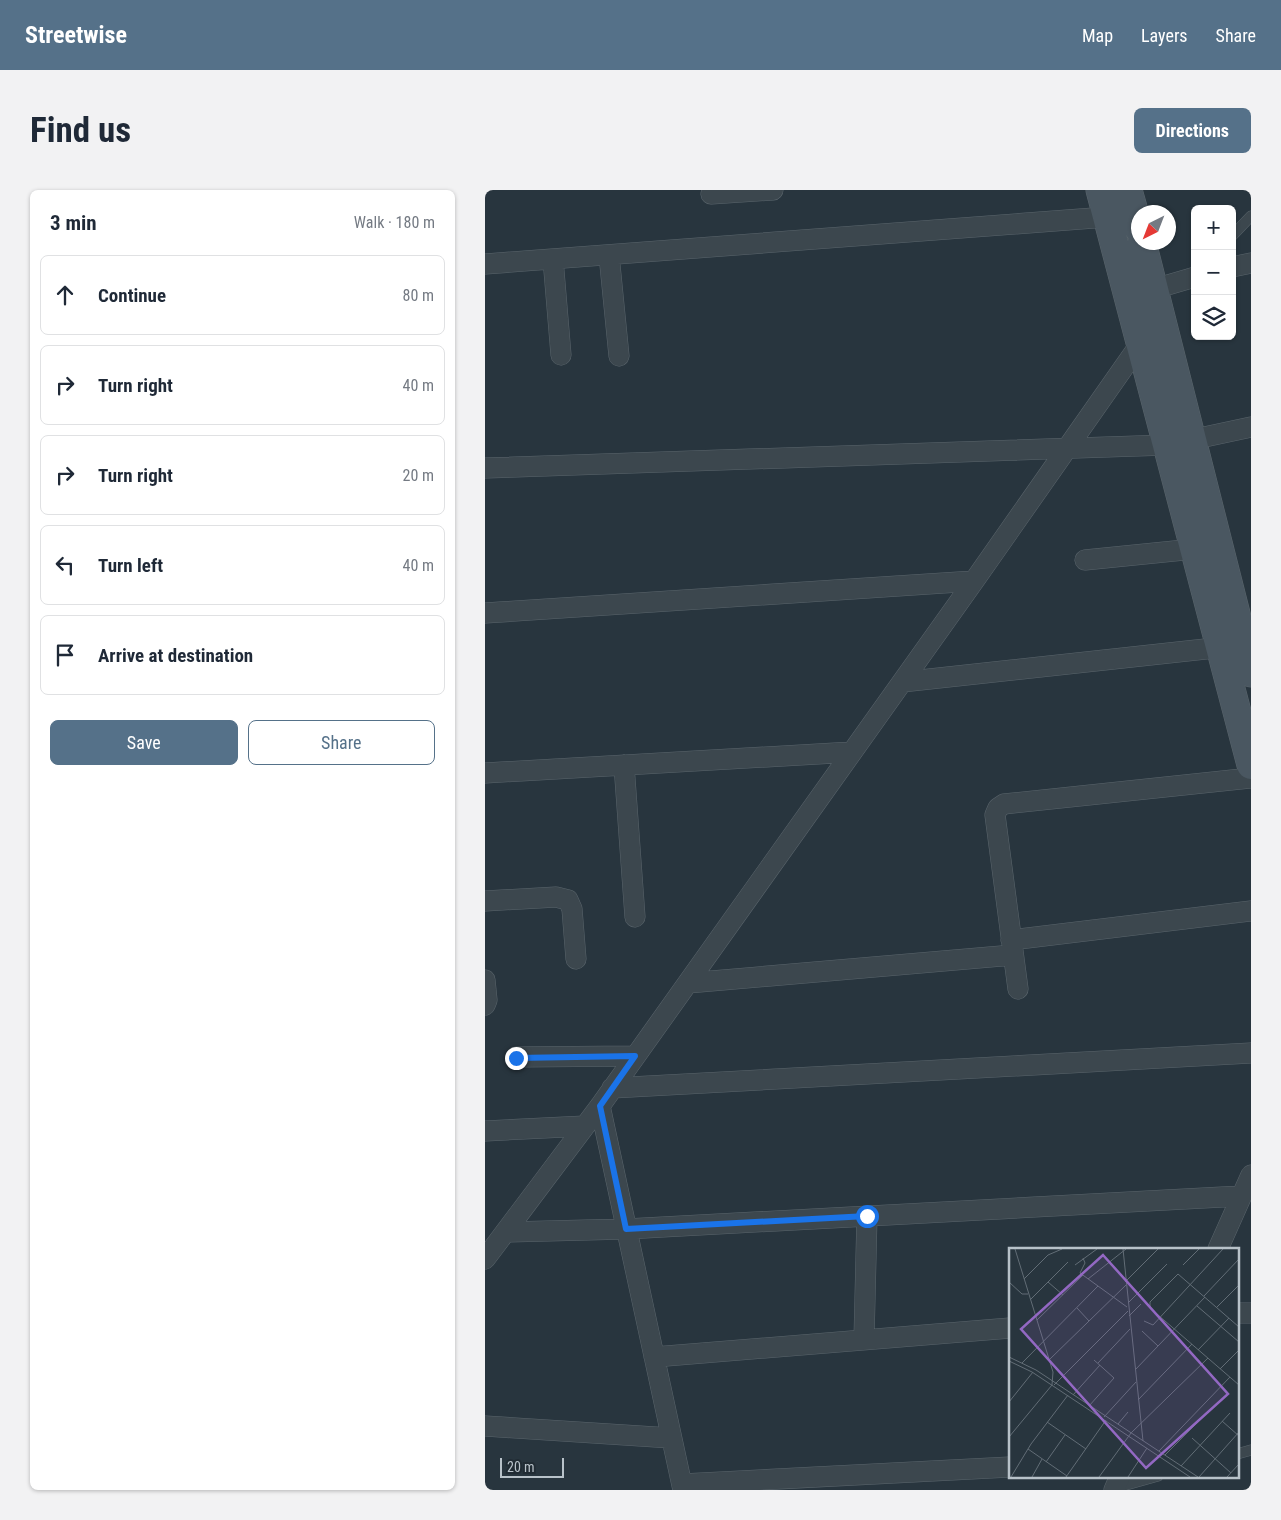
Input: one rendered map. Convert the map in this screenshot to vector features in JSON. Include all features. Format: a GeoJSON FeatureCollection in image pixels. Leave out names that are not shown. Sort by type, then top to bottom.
{"type":"FeatureCollection","features":[{"type":"Feature","properties":{"kind":"main road"},"geometry":{"type":"LineString","coordinates":[[1100,190],[1194,549],[1238,635],[1251,766]]}},
{"type":"Feature","properties":{"kind":"main road"},"geometry":{"type":"LineString","coordinates":[[1128,190],[1132,205]]}},
{"type":"Feature","properties":{"kind":"main road"},"geometry":{"type":"LineString","coordinates":[[1144,250],[1193,440],[1238,635],[1251,673]]}},
{"type":"Feature","properties":{"kind":"street"},"geometry":{"type":"LineString","coordinates":[[711,194],[773,190]]}},
{"type":"Feature","properties":{"kind":"street"},"geometry":{"type":"LineString","coordinates":[[485,264],[1107,217]]}},
{"type":"Feature","properties":{"kind":"street"},"geometry":{"type":"LineString","coordinates":[[609,255],[619,356]]}},
{"type":"Feature","properties":{"kind":"street"},"geometry":{"type":"LineString","coordinates":[[553,259],[561,355]]}},
{"type":"Feature","properties":{"kind":"street"},"geometry":{"type":"LineString","coordinates":[[1236,267],[1251,262]]}},
{"type":"Feature","properties":{"kind":"street"},"geometry":{"type":"LineString","coordinates":[[1154,289],[1191,278]]}},
{"type":"Feature","properties":{"kind":"street"},"geometry":{"type":"LineString","coordinates":[[493,1246],[600,1106],[1161,316]]}},
{"type":"Feature","properties":{"kind":"street"},"geometry":{"type":"LineString","coordinates":[[485,468],[1167,445],[1251,427]]}},
{"type":"Feature","properties":{"kind":"street"},"geometry":{"type":"LineString","coordinates":[[1085,560],[1194,549]]}},
{"type":"Feature","properties":{"kind":"street"},"geometry":{"type":"LineString","coordinates":[[485,613],[974,581]]}},
{"type":"Feature","properties":{"kind":"street"},"geometry":{"type":"LineString","coordinates":[[902,682],[1238,635]]}},
{"type":"Feature","properties":{"kind":"street"},"geometry":{"type":"LineString","coordinates":[[485,773],[852,752]]}},
{"type":"Feature","properties":{"kind":"street"},"geometry":{"type":"LineString","coordinates":[[625,766],[635,916]]}},
{"type":"Feature","properties":{"kind":"street"},"geometry":{"type":"LineString","coordinates":[[1018,989],[995,815],[998,808],[1004,804],[1251,778]]}},
{"type":"Feature","properties":{"kind":"street"},"geometry":{"type":"LineString","coordinates":[[485,901],[556,897],[568,900],[572,909],[576,959]]}},
{"type":"Feature","properties":{"kind":"street"},"geometry":{"type":"LineString","coordinates":[[688,983],[1012,948],[1251,911]]}},
{"type":"Feature","properties":{"kind":"street"},"geometry":{"type":"LineString","coordinates":[[485,980],[487,1000],[485,1005]]}},
{"type":"Feature","properties":{"kind":"street"},"geometry":{"type":"LineString","coordinates":[[612,1088],[1251,1053]]}},
{"type":"Feature","properties":{"kind":"street"},"geometry":{"type":"LineString","coordinates":[[516,1058],[635,1056]]}},
{"type":"Feature","properties":{"kind":"street"},"geometry":{"type":"LineString","coordinates":[[600,1106],[682,1487],[877,1482],[1009,1467]]}},
{"type":"Feature","properties":{"kind":"street"},"geometry":{"type":"LineString","coordinates":[[485,1131],[585,1126]]}},
{"type":"Feature","properties":{"kind":"street"},"geometry":{"type":"LineString","coordinates":[[1218,1248],[1251,1175]]}},
{"type":"Feature","properties":{"kind":"street"},"geometry":{"type":"LineString","coordinates":[[493,1246],[626,1229],[1241,1196]]}},
{"type":"Feature","properties":{"kind":"street"},"geometry":{"type":"LineString","coordinates":[[863,1339],[867,1216]]}},
{"type":"Feature","properties":{"kind":"street"},"geometry":{"type":"LineString","coordinates":[[654,1357],[1009,1328]]}},
{"type":"Feature","properties":{"kind":"street"},"geometry":{"type":"LineString","coordinates":[[485,1426],[671,1438]]}},
{"type":"Feature","properties":{"kind":"lane"},"geometry":{"type":"LineString","coordinates":[[1236,232],[1251,216]]}},
{"type":"Feature","properties":{"kind":"lane"},"geometry":{"type":"LineString","coordinates":[[1116,1485],[1149,1478]]}},
{"type":"Feature","properties":{"kind":"route"},"geometry":{"type":"LineString","coordinates":[[516,1058],[635,1056],[600,1106],[626,1229],[867,1216]]}}]}
